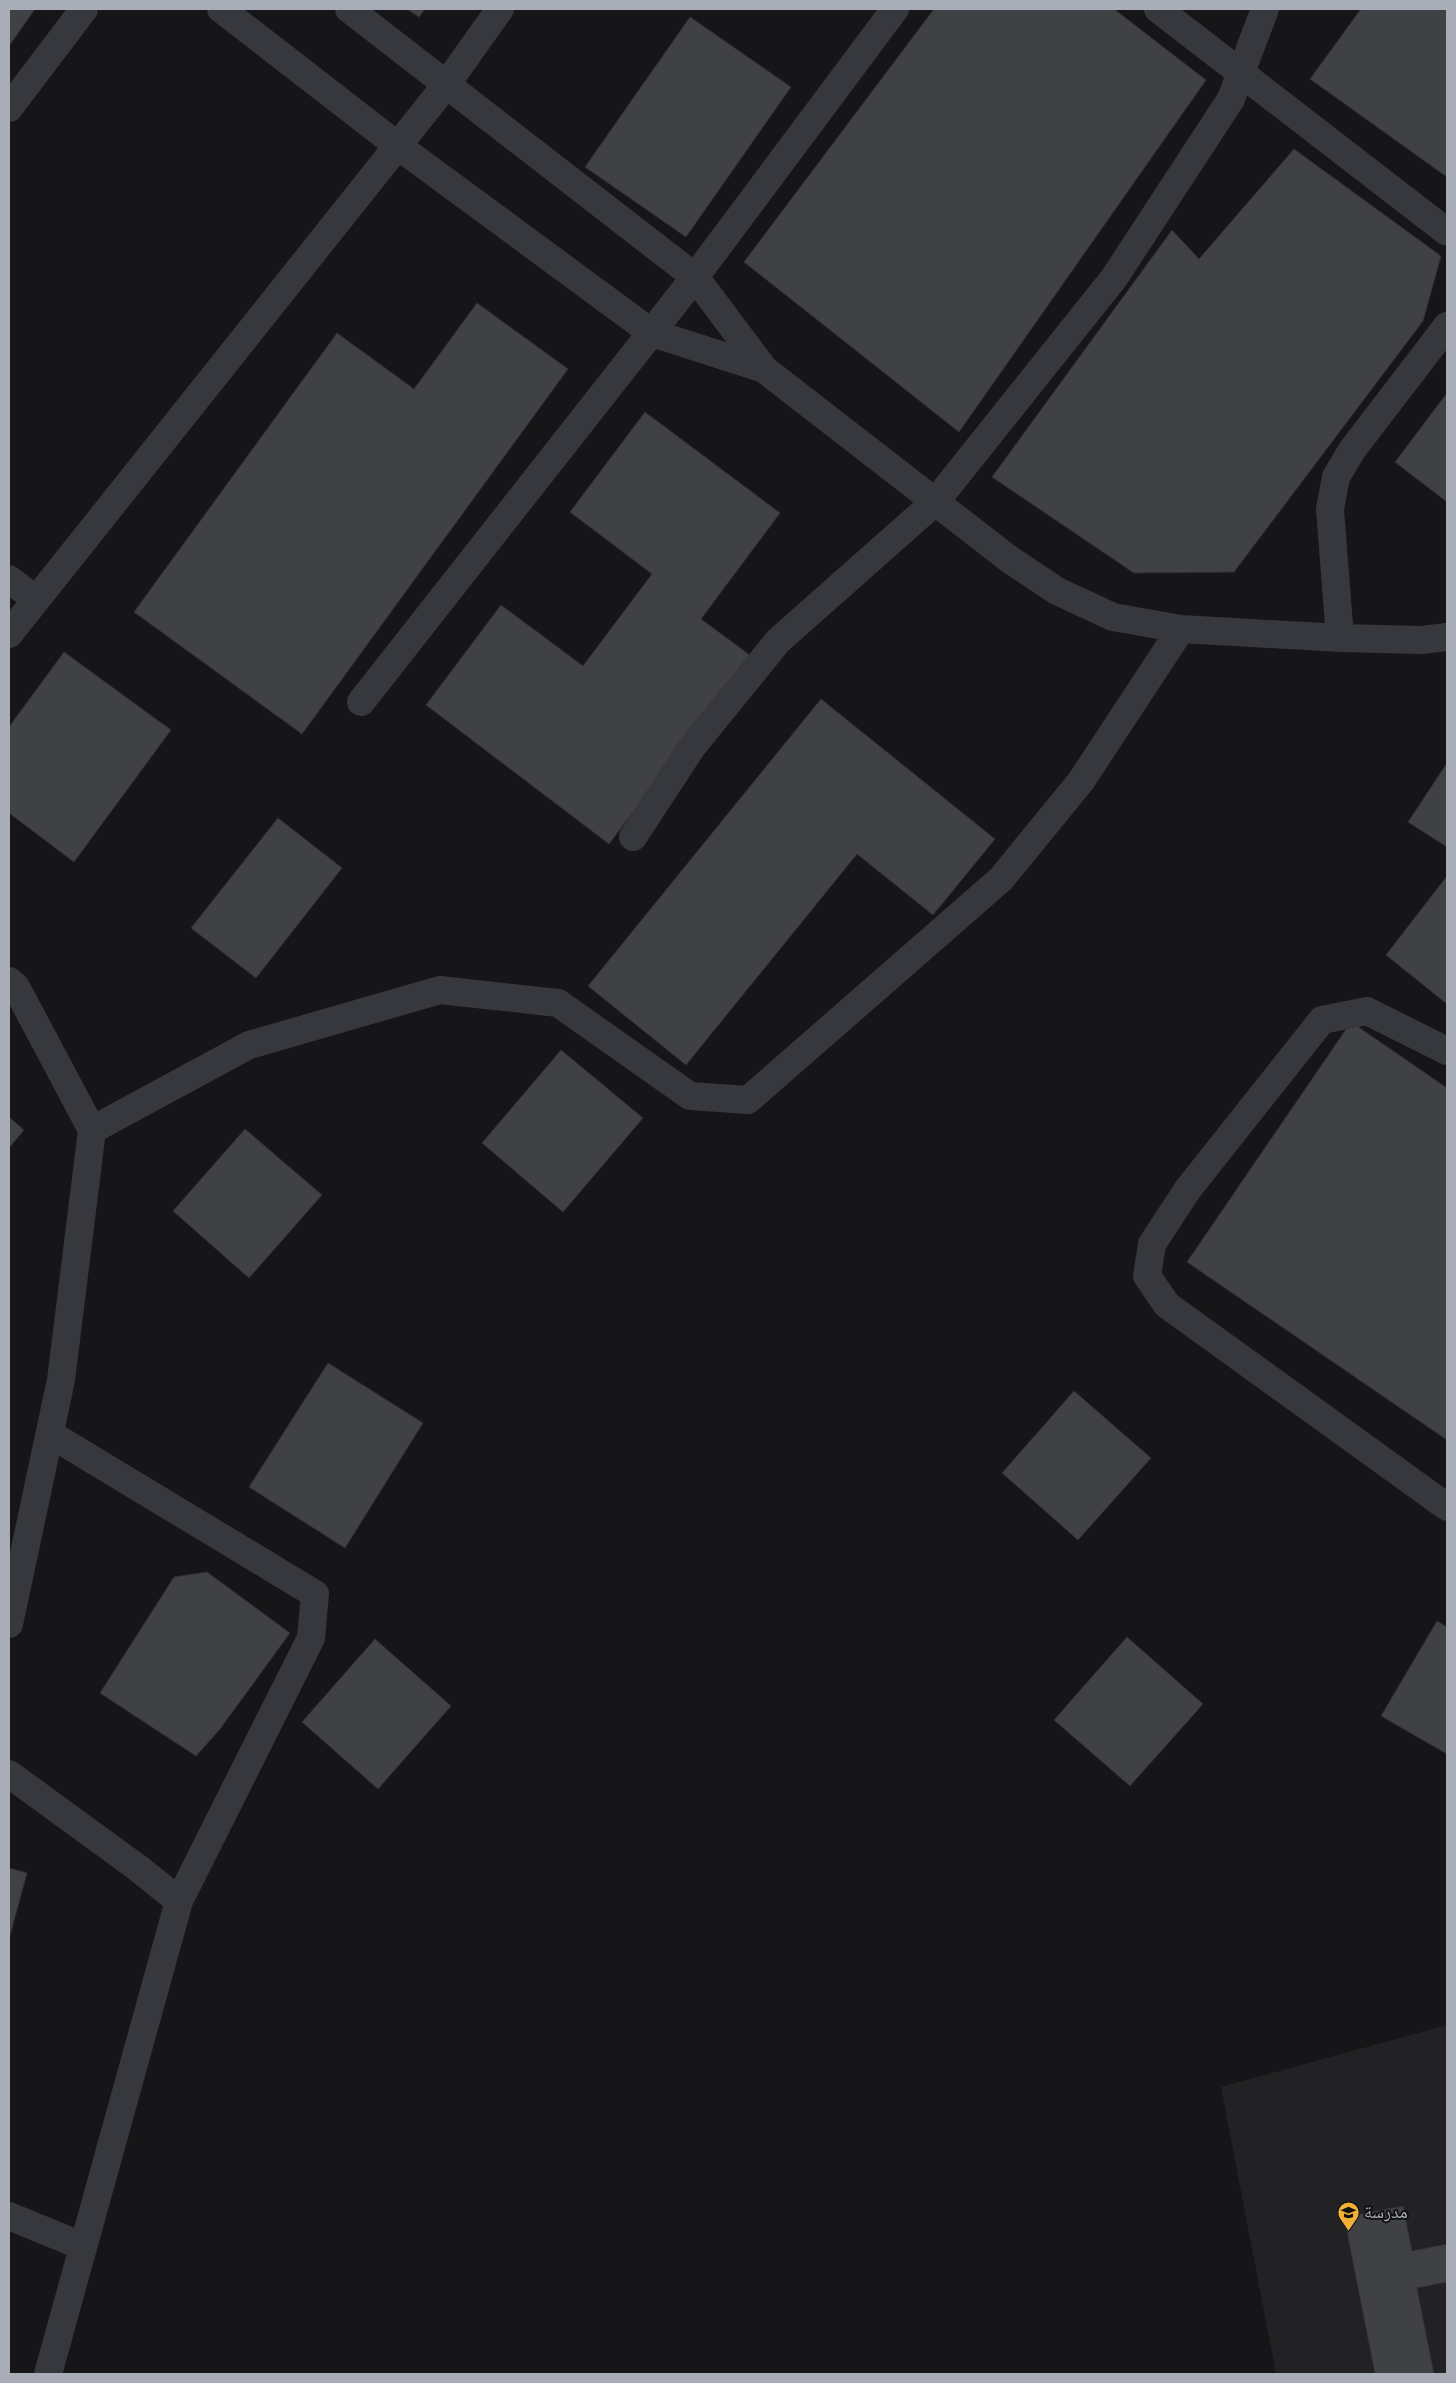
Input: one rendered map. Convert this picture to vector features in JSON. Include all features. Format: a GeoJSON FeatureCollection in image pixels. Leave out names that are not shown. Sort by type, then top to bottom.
{"type":"FeatureCollection","features":[{"type":"Feature","properties":{"kind":"street"},"geometry":{"type":"LineString","coordinates":[[9,108],[84,9]]}},
{"type":"Feature","properties":{"kind":"street"},"geometry":{"type":"LineString","coordinates":[[221,9],[398,146],[652,333],[764,369]]}},
{"type":"Feature","properties":{"kind":"street"},"geometry":{"type":"LineString","coordinates":[[349,9],[695,277],[764,369],[1009,559],[1057,591],[1113,618],[1181,629],[1340,638],[1422,640],[1447,637]]}},
{"type":"Feature","properties":{"kind":"street"},"geometry":{"type":"LineString","coordinates":[[9,634],[446,85],[500,9]]}},
{"type":"Feature","properties":{"kind":"street"},"geometry":{"type":"LineString","coordinates":[[361,702],[652,333],[895,9]]}},
{"type":"Feature","properties":{"kind":"street"},"geometry":{"type":"LineString","coordinates":[[1158,9],[1447,232]]}},
{"type":"Feature","properties":{"kind":"street"},"geometry":{"type":"LineString","coordinates":[[633,837],[692,747],[778,641],[936,501],[1114,278],[1231,100],[1265,9]]}},
{"type":"Feature","properties":{"kind":"street"},"geometry":{"type":"LineString","coordinates":[[1340,638],[1330,509],[1336,477],[1352,450],[1447,326]]}},
{"type":"Feature","properties":{"kind":"street"},"geometry":{"type":"LineString","coordinates":[[9,579],[35,599]]}},
{"type":"Feature","properties":{"kind":"street"},"geometry":{"type":"LineString","coordinates":[[92,1130],[250,1045],[440,990],[558,1003],[690,1096],[748,1100],[1001,880],[1081,780],[1181,629]]}},
{"type":"Feature","properties":{"kind":"street"},"geometry":{"type":"LineString","coordinates":[[9,982],[16,987],[92,1130],[61,1380],[9,1624]]}},
{"type":"Feature","properties":{"kind":"street"},"geometry":{"type":"LineString","coordinates":[[1447,1051],[1367,1011],[1322,1020],[1188,1189],[1152,1244],[1148,1276],[1167,1305],[1447,1507]]}},
{"type":"Feature","properties":{"kind":"street"},"geometry":{"type":"LineString","coordinates":[[48,2374],[179,1901],[311,1638],[315,1594],[50,1434]]}},
{"type":"Feature","properties":{"kind":"street"},"geometry":{"type":"LineString","coordinates":[[9,1774],[138,1868],[179,1901]]}},
{"type":"Feature","properties":{"kind":"street"},"geometry":{"type":"LineString","coordinates":[[9,2216],[82,2246]]}},
{"type":"Feature","properties":{"kind":"shaded area","name":"مدرسة"},"geometry":{"type":"Polygon","coordinates":[[[1447,2025],[1447,2374],[1276,2374],[1221,2087],[1447,2025]]]}},
{"type":"Feature","properties":{"kind":"building"},"geometry":{"type":"Polygon","coordinates":[[[9,9],[35,9],[9,46],[9,9]]]}},
{"type":"Feature","properties":{"kind":"building"},"geometry":{"type":"Polygon","coordinates":[[[407,9],[425,9],[419,17],[407,9]]]}},
{"type":"Feature","properties":{"kind":"building"},"geometry":{"type":"Polygon","coordinates":[[[934,9],[1114,9],[1206,80],[959,432],[744,262],[934,9]]]}},
{"type":"Feature","properties":{"kind":"building"},"geometry":{"type":"Polygon","coordinates":[[[1361,9],[1447,9],[1447,177],[1310,79],[1361,9]]]}},
{"type":"Feature","properties":{"kind":"building"},"geometry":{"type":"Polygon","coordinates":[[[690,17],[791,87],[686,237],[585,167],[690,17]]]}},
{"type":"Feature","properties":{"kind":"building"},"geometry":{"type":"Polygon","coordinates":[[[1294,149],[1441,256],[1423,321],[1234,572],[1134,573],[992,477],[1172,230],[1199,259],[1294,149]]]}},
{"type":"Feature","properties":{"kind":"building"},"geometry":{"type":"Polygon","coordinates":[[[477,303],[568,369],[302,734],[134,612],[337,333],[414,389],[477,303]]]}},
{"type":"Feature","properties":{"kind":"building"},"geometry":{"type":"Polygon","coordinates":[[[1447,393],[1447,502],[1395,462],[1447,393]]]}},
{"type":"Feature","properties":{"kind":"building"},"geometry":{"type":"Polygon","coordinates":[[[645,412],[780,513],[701,619],[751,656],[609,844],[426,705],[501,605],[583,666],[652,574],[570,512],[645,412]]]}},
{"type":"Feature","properties":{"kind":"building"},"geometry":{"type":"Polygon","coordinates":[[[64,652],[171,730],[74,862],[9,813],[9,727],[64,652]]]}},
{"type":"Feature","properties":{"kind":"building"},"geometry":{"type":"Polygon","coordinates":[[[821,699],[995,839],[933,915],[857,854],[686,1065],[588,986],[821,699]]]}},
{"type":"Feature","properties":{"kind":"building"},"geometry":{"type":"Polygon","coordinates":[[[1447,763],[1447,847],[1408,822],[1447,763]]]}},
{"type":"Feature","properties":{"kind":"building"},"geometry":{"type":"Polygon","coordinates":[[[278,818],[342,868],[256,978],[191,928],[278,818]]]}},
{"type":"Feature","properties":{"kind":"building"},"geometry":{"type":"Polygon","coordinates":[[[1447,876],[1447,1004],[1386,955],[1447,876]]]}},
{"type":"Feature","properties":{"kind":"building"},"geometry":{"type":"Polygon","coordinates":[[[1351,1022],[1447,1088],[1447,1440],[1187,1262],[1351,1022]]]}},
{"type":"Feature","properties":{"kind":"building"},"geometry":{"type":"Polygon","coordinates":[[[561,1050],[643,1118],[563,1212],[482,1143],[561,1050]]]}},
{"type":"Feature","properties":{"kind":"building"},"geometry":{"type":"Polygon","coordinates":[[[9,1117],[24,1130],[9,1148],[9,1117]]]}},
{"type":"Feature","properties":{"kind":"building"},"geometry":{"type":"Polygon","coordinates":[[[245,1129],[322,1195],[249,1278],[173,1211],[245,1129]]]}},
{"type":"Feature","properties":{"kind":"building"},"geometry":{"type":"Polygon","coordinates":[[[328,1363],[423,1423],[345,1548],[249,1487],[328,1363]]]}},
{"type":"Feature","properties":{"kind":"building"},"geometry":{"type":"Polygon","coordinates":[[[1074,1391],[1151,1458],[1078,1540],[1002,1473],[1074,1391]]]}},
{"type":"Feature","properties":{"kind":"building"},"geometry":{"type":"Polygon","coordinates":[[[207,1572],[290,1633],[220,1729],[196,1756],[100,1693],[174,1577],[207,1572]]]}},
{"type":"Feature","properties":{"kind":"building"},"geometry":{"type":"Polygon","coordinates":[[[1437,1621],[1447,1627],[1447,1754],[1381,1716],[1437,1621]]]}},
{"type":"Feature","properties":{"kind":"building"},"geometry":{"type":"Polygon","coordinates":[[[1127,1637],[1203,1704],[1130,1786],[1054,1720],[1127,1637]]]}},
{"type":"Feature","properties":{"kind":"building"},"geometry":{"type":"Polygon","coordinates":[[[375,1639],[451,1706],[378,1789],[302,1722],[375,1639]]]}},
{"type":"Feature","properties":{"kind":"building"},"geometry":{"type":"Polygon","coordinates":[[[9,1868],[27,1873],[9,1939],[9,1868]]]}},
{"type":"Feature","properties":{"kind":"building"},"geometry":{"type":"Polygon","coordinates":[[[1403,2206],[1412,2251],[1447,2244],[1447,2282],[1417,2288],[1434,2374],[1375,2374],[1344,2217],[1403,2206]]]}},
{"type":"Feature","properties":{"kind":"place","name":"مدرسة"},"geometry":{"type":"Point","coordinates":[1348,2231]}}]}
